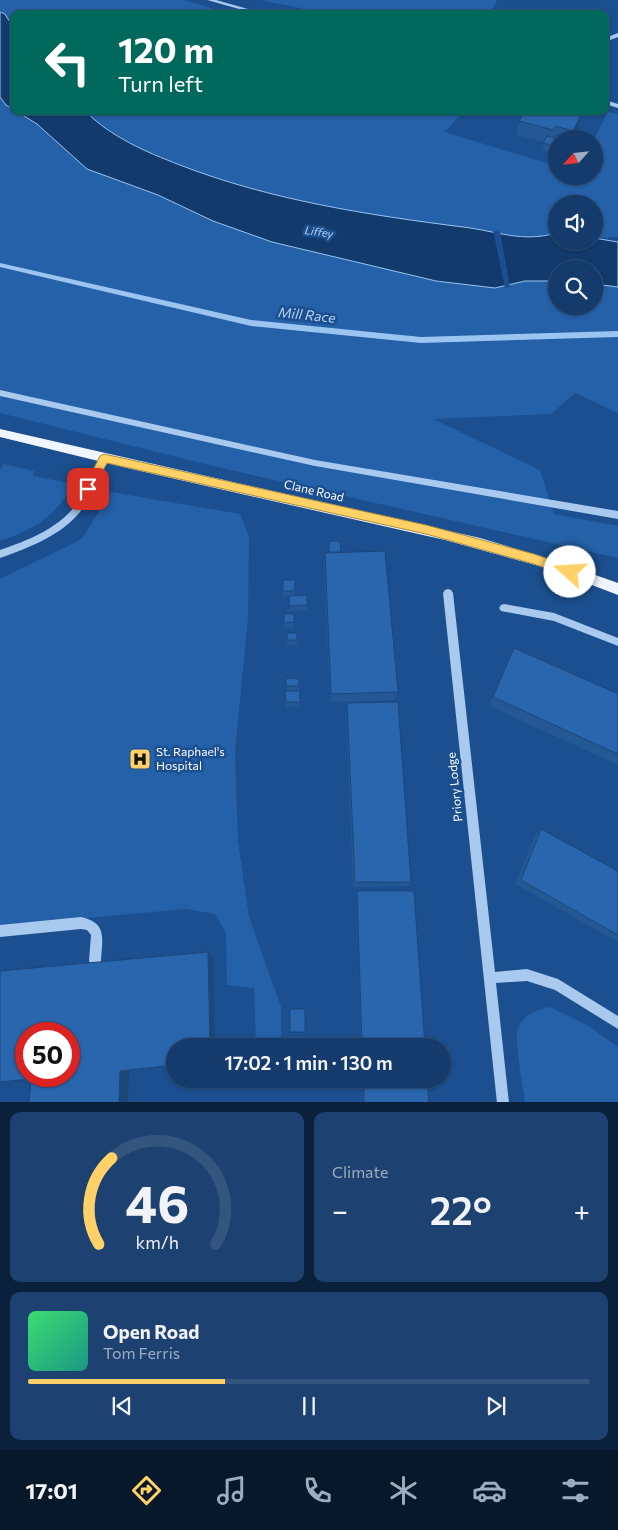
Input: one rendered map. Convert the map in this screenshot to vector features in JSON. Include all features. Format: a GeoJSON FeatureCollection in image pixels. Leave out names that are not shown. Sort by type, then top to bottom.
{"type":"FeatureCollection","features":[{"type":"Feature","properties":{"kind":"main road","name":"Clane Road"},"geometry":{"type":"LineString","coordinates":[[0,433],[104,459],[426,530],[534,559],[618,589]]}},
{"type":"Feature","properties":{"kind":"street"},"geometry":{"type":"LineString","coordinates":[[210,0],[249,10]]}},
{"type":"Feature","properties":{"kind":"street"},"geometry":{"type":"LineString","coordinates":[[0,393],[315,463],[618,515]]}},
{"type":"Feature","properties":{"kind":"street"},"geometry":{"type":"LineString","coordinates":[[0,554],[36,539],[69,518],[81,504],[104,459]]}},
{"type":"Feature","properties":{"kind":"street","name":"Priory Lodge"},"geometry":{"type":"LineString","coordinates":[[448,593],[503,1102]]}},
{"type":"Feature","properties":{"kind":"street"},"geometry":{"type":"LineString","coordinates":[[504,608],[554,617],[618,642]]}},
{"type":"Feature","properties":{"kind":"street"},"geometry":{"type":"LineString","coordinates":[[0,931],[81,923],[90,925],[97,934],[95,961]]}},
{"type":"Feature","properties":{"kind":"street"},"geometry":{"type":"LineString","coordinates":[[489,978],[527,976],[558,985],[618,1023]]}},
{"type":"Feature","properties":{"kind":"shaded area"},"geometry":{"type":"Polygon","coordinates":[[[0,0],[183,0],[218,10],[10,10],[10,22],[5,14],[0,12],[0,0]]]}},
{"type":"Feature","properties":{"kind":"shaded area"},"geometry":{"type":"Polygon","coordinates":[[[261,0],[497,0],[492,10],[308,10],[261,0]]]}},
{"type":"Feature","properties":{"kind":"shaded area"},"geometry":{"type":"Polygon","coordinates":[[[0,97],[10,107],[10,115],[21,115],[158,195],[213,221],[272,242],[436,281],[495,288],[525,281],[548,281],[548,315],[603,315],[603,285],[618,287],[618,413],[575,393],[551,414],[433,419],[540,470],[554,514],[618,526],[618,558],[217,467],[0,413],[0,97]]]}},
{"type":"Feature","properties":{"kind":"shaded area"},"geometry":{"type":"Polygon","coordinates":[[[609,112],[618,114],[618,237],[603,238],[603,195],[548,195],[548,235],[521,237],[320,205],[249,188],[155,155],[106,129],[89,115],[460,115],[445,132],[548,164],[548,185],[603,185],[603,130],[599,130],[609,112]]]}},
{"type":"Feature","properties":{"kind":"shaded area"},"geometry":{"type":"Polygon","coordinates":[[[4,464],[34,471],[33,476],[74,484],[59,505],[43,520],[24,532],[0,541],[0,470],[4,464]]]}},
{"type":"Feature","properties":{"kind":"shaded area"},"geometry":{"type":"Polygon","coordinates":[[[111,492],[240,514],[249,537],[248,618],[235,752],[238,841],[249,917],[281,1007],[281,1038],[256,1038],[254,988],[227,985],[226,933],[215,914],[186,909],[0,926],[0,579],[82,539],[111,492]]]}},
{"type":"Feature","properties":{"kind":"shaded area"},"geometry":{"type":"Polygon","coordinates":[[[550,1007],[587,1025],[618,1047],[618,1102],[525,1102],[518,1054],[517,1031],[522,1021],[530,1014],[550,1007]]]}},
{"type":"Feature","properties":{"kind":"water"},"geometry":{"type":"Polygon","coordinates":[[[0,12],[5,14],[10,22],[10,108],[0,97],[0,12]]]}},
{"type":"Feature","properties":{"kind":"water","name":"Liffey"},"geometry":{"type":"Polygon","coordinates":[[[22,115],[89,115],[118,136],[167,160],[249,188],[320,205],[521,237],[548,235],[548,250],[603,250],[603,240],[618,242],[618,287],[603,285],[603,260],[548,260],[548,281],[525,281],[495,288],[436,281],[272,242],[213,221],[158,195],[87,169],[37,124],[22,115]]]}},
{"type":"Feature","properties":{"kind":"pier"},"geometry":{"type":"Polygon","coordinates":[[[493,230],[500,232],[510,287],[505,288],[493,230]]]}},
{"type":"Feature","properties":{"kind":"building"},"geometry":{"type":"Polygon","coordinates":[[[523,115],[581,115],[574,130],[555,126],[553,130],[519,121],[523,115]]]}},
{"type":"Feature","properties":{"kind":"building"},"geometry":{"type":"Polygon","coordinates":[[[547,136],[548,136],[548,144],[543,143],[547,136]]]}},
{"type":"Feature","properties":{"kind":"building"},"geometry":{"type":"Polygon","coordinates":[[[329,541],[340,541],[341,552],[329,552],[329,541]]]}},
{"type":"Feature","properties":{"kind":"building"},"geometry":{"type":"Polygon","coordinates":[[[385,551],[398,692],[331,694],[325,553],[385,551]]]}},
{"type":"Feature","properties":{"kind":"building"},"geometry":{"type":"Polygon","coordinates":[[[283,580],[295,580],[294,591],[283,591],[283,580]]]}},
{"type":"Feature","properties":{"kind":"building"},"geometry":{"type":"Polygon","coordinates":[[[307,595],[307,605],[289,606],[289,596],[307,595]]]}},
{"type":"Feature","properties":{"kind":"building"},"geometry":{"type":"Polygon","coordinates":[[[284,614],[294,614],[294,622],[284,623],[284,614]]]}},
{"type":"Feature","properties":{"kind":"building"},"geometry":{"type":"Polygon","coordinates":[[[287,633],[297,633],[297,640],[287,640],[287,633]]]}},
{"type":"Feature","properties":{"kind":"building"},"geometry":{"type":"Polygon","coordinates":[[[514,648],[618,694],[618,754],[493,697],[514,648]]]}},
{"type":"Feature","properties":{"kind":"building"},"geometry":{"type":"Polygon","coordinates":[[[286,678],[299,679],[299,686],[286,686],[286,678]]]}},
{"type":"Feature","properties":{"kind":"building"},"geometry":{"type":"Polygon","coordinates":[[[285,691],[300,691],[300,702],[286,702],[285,691]]]}},
{"type":"Feature","properties":{"kind":"building"},"geometry":{"type":"Polygon","coordinates":[[[398,702],[411,882],[355,882],[347,703],[398,702]]]}},
{"type":"Feature","properties":{"kind":"building"},"geometry":{"type":"Polygon","coordinates":[[[541,829],[618,871],[618,935],[521,880],[541,829]]]}},
{"type":"Feature","properties":{"kind":"building"},"geometry":{"type":"Polygon","coordinates":[[[357,891],[414,891],[424,1038],[362,1038],[357,891]]]}},
{"type":"Feature","properties":{"kind":"building"},"geometry":{"type":"Polygon","coordinates":[[[208,952],[210,1038],[166,1038],[166,1066],[120,1071],[119,1102],[29,1102],[30,1087],[80,1087],[80,1022],[15,1022],[15,1081],[0,1082],[0,971],[208,952]]]}},
{"type":"Feature","properties":{"kind":"building"},"geometry":{"type":"Polygon","coordinates":[[[290,1009],[305,1009],[305,1032],[290,1032],[290,1009]]]}},
{"type":"Feature","properties":{"kind":"building"},"geometry":{"type":"Polygon","coordinates":[[[364,1088],[428,1088],[429,1102],[364,1102],[364,1088]]]}},
{"type":"Feature","properties":{"kind":"waterway","name":"Mill Race"},"geometry":{"type":"LineString","coordinates":[[0,265],[251,323],[421,340],[618,334]]}},
{"type":"Feature","properties":{"kind":"place","name":"St. Raphael's Hospital"},"geometry":{"type":"Point","coordinates":[140,759]}},
{"type":"Feature","properties":{"kind":"route"},"geometry":{"type":"LineString","coordinates":[[88,489],[104,459],[426,530],[534,559],[570,572]]}}]}
